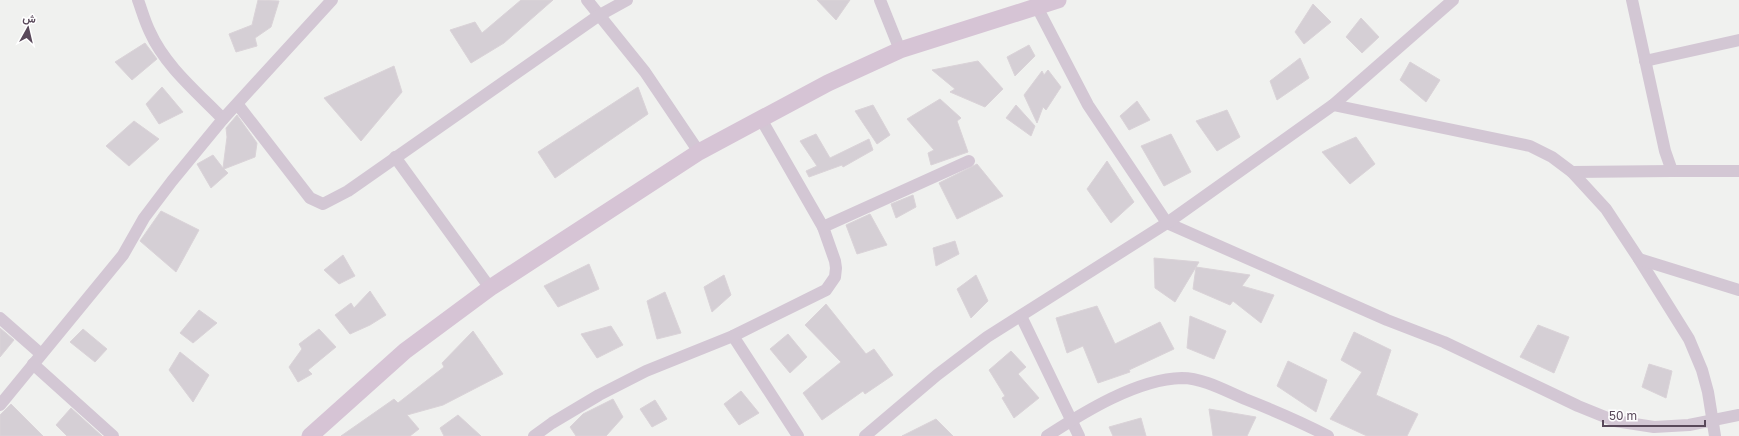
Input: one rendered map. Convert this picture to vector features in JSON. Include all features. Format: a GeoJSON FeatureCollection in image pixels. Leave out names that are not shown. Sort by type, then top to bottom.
{"type":"FeatureCollection","features":[{"type":"Feature","properties":{"kind":"main road"},"geometry":{"type":"LineString","coordinates":[[310,436],[405,351],[490,288],[700,152],[828,83],[900,50],[1058,0]]}},
{"type":"Feature","properties":{"kind":"street"},"geometry":{"type":"LineString","coordinates":[[138,0],[150,32],[160,50],[177,71],[223,119]]}},
{"type":"Feature","properties":{"kind":"street"},"geometry":{"type":"LineString","coordinates":[[0,405],[123,255],[144,218],[223,119],[238,105],[332,0]]}},
{"type":"Feature","properties":{"kind":"street"},"geometry":{"type":"LineString","coordinates":[[587,0],[598,16],[624,44],[645,72],[700,152]]}},
{"type":"Feature","properties":{"kind":"street"},"geometry":{"type":"LineString","coordinates":[[238,105],[306,194],[316,203],[323,204],[332,201],[598,16],[627,0]]}},
{"type":"Feature","properties":{"kind":"street"},"geometry":{"type":"LineString","coordinates":[[880,0],[900,50]]}},
{"type":"Feature","properties":{"kind":"street"},"geometry":{"type":"LineString","coordinates":[[865,436],[936,375],[987,337],[1167,223],[1333,105],[1453,0]]}},
{"type":"Feature","properties":{"kind":"street"},"geometry":{"type":"LineString","coordinates":[[1632,0],[1665,151],[1672,171]]}},
{"type":"Feature","properties":{"kind":"street"},"geometry":{"type":"LineString","coordinates":[[1038,7],[1088,105],[1167,223],[1387,320],[1444,342],[1578,406],[1615,421],[1654,427],[1689,425],[1739,415]]}},
{"type":"Feature","properties":{"kind":"street"},"geometry":{"type":"LineString","coordinates":[[1645,61],[1739,40]]}},
{"type":"Feature","properties":{"kind":"street"},"geometry":{"type":"LineString","coordinates":[[1333,105],[1530,146],[1552,157],[1572,172],[1606,209],[1640,259],[1689,339],[1702,370],[1715,436]]}},
{"type":"Feature","properties":{"kind":"street"},"geometry":{"type":"LineString","coordinates":[[534,436],[552,423],[612,388],[646,371],[733,336],[818,294],[831,285],[835,277],[835,261],[823,227],[761,119]]}},
{"type":"Feature","properties":{"kind":"street"},"geometry":{"type":"LineString","coordinates":[[395,157],[490,288]]}},
{"type":"Feature","properties":{"kind":"street"},"geometry":{"type":"LineString","coordinates":[[823,227],[969,161]]}},
{"type":"Feature","properties":{"kind":"street"},"geometry":{"type":"LineString","coordinates":[[1572,172],[1739,171]]}},
{"type":"Feature","properties":{"kind":"street"},"geometry":{"type":"LineString","coordinates":[[1640,259],[1739,290]]}},
{"type":"Feature","properties":{"kind":"street"},"geometry":{"type":"LineString","coordinates":[[1021,316],[1079,436]]}},
{"type":"Feature","properties":{"kind":"street"},"geometry":{"type":"LineString","coordinates":[[0,318],[41,354]]}},
{"type":"Feature","properties":{"kind":"street"},"geometry":{"type":"LineString","coordinates":[[733,336],[798,436]]}},
{"type":"Feature","properties":{"kind":"street"},"geometry":{"type":"LineString","coordinates":[[33,364],[113,436]]}},
{"type":"Feature","properties":{"kind":"street"},"geometry":{"type":"LineString","coordinates":[[1047,436],[1104,402],[1132,390],[1156,382],[1183,378],[1207,383],[1223,389],[1302,422],[1328,436]]}},
{"type":"Feature","properties":{"kind":"building"},"geometry":{"type":"Polygon","coordinates":[[[258,0],[279,1],[271,27],[255,38],[257,46],[236,52],[229,34],[252,25],[258,0]]]}},
{"type":"Feature","properties":{"kind":"building"},"geometry":{"type":"Polygon","coordinates":[[[521,0],[553,0],[504,43],[471,63],[450,30],[475,22],[482,33],[521,0]]]}},
{"type":"Feature","properties":{"kind":"building"},"geometry":{"type":"Polygon","coordinates":[[[817,0],[850,0],[836,20],[817,0]]]}},
{"type":"Feature","properties":{"kind":"building"},"geometry":{"type":"Polygon","coordinates":[[[1313,4],[1331,22],[1304,44],[1295,32],[1313,4]]]}},
{"type":"Feature","properties":{"kind":"building"},"geometry":{"type":"Polygon","coordinates":[[[1361,18],[1379,37],[1362,53],[1346,37],[1361,18]]]}},
{"type":"Feature","properties":{"kind":"building"},"geometry":{"type":"Polygon","coordinates":[[[145,43],[157,59],[132,80],[115,62],[145,43]]]}},
{"type":"Feature","properties":{"kind":"building"},"geometry":{"type":"Polygon","coordinates":[[[1029,45],[1035,56],[1015,76],[1007,57],[1029,45]]]}},
{"type":"Feature","properties":{"kind":"building"},"geometry":{"type":"Polygon","coordinates":[[[1300,58],[1309,78],[1277,100],[1270,81],[1300,58]]]}},
{"type":"Feature","properties":{"kind":"building"},"geometry":{"type":"Polygon","coordinates":[[[978,61],[1003,89],[985,107],[950,92],[955,89],[932,70],[978,61]]]}},
{"type":"Feature","properties":{"kind":"building"},"geometry":{"type":"Polygon","coordinates":[[[1410,62],[1440,80],[1426,102],[1400,80],[1410,62]]]}},
{"type":"Feature","properties":{"kind":"building"},"geometry":{"type":"Polygon","coordinates":[[[394,66],[402,92],[361,141],[324,98],[394,66]]]}},
{"type":"Feature","properties":{"kind":"building"},"geometry":{"type":"Polygon","coordinates":[[[1048,70],[1061,87],[1046,110],[1043,107],[1037,123],[1024,95],[1042,71],[1044,75],[1048,70]]]}},
{"type":"Feature","properties":{"kind":"building"},"geometry":{"type":"Polygon","coordinates":[[[162,87],[183,112],[159,124],[146,104],[162,87]]]}},
{"type":"Feature","properties":{"kind":"building"},"geometry":{"type":"Polygon","coordinates":[[[638,87],[648,114],[555,178],[538,152],[638,87]]]}},
{"type":"Feature","properties":{"kind":"building"},"geometry":{"type":"Polygon","coordinates":[[[940,99],[961,118],[957,121],[968,152],[931,165],[928,153],[934,150],[907,119],[940,99]]]}},
{"type":"Feature","properties":{"kind":"building"},"geometry":{"type":"Polygon","coordinates":[[[1137,101],[1150,120],[1129,130],[1120,116],[1137,101]]]}},
{"type":"Feature","properties":{"kind":"building"},"geometry":{"type":"Polygon","coordinates":[[[873,105],[890,135],[877,144],[855,111],[873,105]]]}},
{"type":"Feature","properties":{"kind":"building"},"geometry":{"type":"Polygon","coordinates":[[[1016,105],[1035,126],[1031,136],[1006,118],[1016,105]]]}},
{"type":"Feature","properties":{"kind":"building"},"geometry":{"type":"Polygon","coordinates":[[[1227,110],[1240,137],[1217,151],[1196,121],[1227,110]]]}},
{"type":"Feature","properties":{"kind":"building"},"geometry":{"type":"Polygon","coordinates":[[[237,115],[257,143],[255,157],[224,169],[228,173],[211,188],[197,164],[213,155],[223,168],[227,137],[226,128],[237,115]]]}},
{"type":"Feature","properties":{"kind":"building"},"geometry":{"type":"Polygon","coordinates":[[[134,121],[159,139],[129,166],[106,146],[134,121]]]}},
{"type":"Feature","properties":{"kind":"building"},"geometry":{"type":"Polygon","coordinates":[[[816,134],[830,158],[869,139],[873,150],[843,167],[842,165],[809,177],[806,171],[817,166],[800,141],[816,134]]]}},
{"type":"Feature","properties":{"kind":"building"},"geometry":{"type":"Polygon","coordinates":[[[1171,134],[1191,172],[1164,186],[1141,146],[1171,134]]]}},
{"type":"Feature","properties":{"kind":"building"},"geometry":{"type":"Polygon","coordinates":[[[1356,137],[1375,164],[1350,184],[1322,152],[1356,137]]]}},
{"type":"Feature","properties":{"kind":"building"},"geometry":{"type":"Polygon","coordinates":[[[1107,161],[1134,202],[1111,223],[1087,189],[1107,161]]]}},
{"type":"Feature","properties":{"kind":"building"},"geometry":{"type":"Polygon","coordinates":[[[977,164],[1003,196],[957,219],[939,183],[977,164]]]}},
{"type":"Feature","properties":{"kind":"building"},"geometry":{"type":"Polygon","coordinates":[[[913,195],[916,207],[896,218],[891,204],[913,195]]]}},
{"type":"Feature","properties":{"kind":"building"},"geometry":{"type":"Polygon","coordinates":[[[161,211],[199,230],[176,272],[140,241],[161,211]]]}},
{"type":"Feature","properties":{"kind":"building"},"geometry":{"type":"Polygon","coordinates":[[[870,214],[887,245],[857,254],[846,225],[870,214]]]}},
{"type":"Feature","properties":{"kind":"building"},"geometry":{"type":"Polygon","coordinates":[[[955,241],[959,254],[936,266],[933,248],[955,241]]]}},
{"type":"Feature","properties":{"kind":"building"},"geometry":{"type":"Polygon","coordinates":[[[343,255],[355,276],[339,284],[324,270],[343,255]]]}},
{"type":"Feature","properties":{"kind":"building"},"geometry":{"type":"Polygon","coordinates":[[[1154,258],[1199,262],[1175,302],[1155,288],[1154,258]]]}},
{"type":"Feature","properties":{"kind":"building"},"geometry":{"type":"Polygon","coordinates":[[[589,264],[599,289],[558,307],[544,286],[589,264]]]}},
{"type":"Feature","properties":{"kind":"building"},"geometry":{"type":"Polygon","coordinates":[[[1196,267],[1250,275],[1242,286],[1274,295],[1261,323],[1233,301],[1230,305],[1193,289],[1196,267]]]}},
{"type":"Feature","properties":{"kind":"building"},"geometry":{"type":"Polygon","coordinates":[[[724,275],[731,295],[712,312],[704,287],[724,275]]]}},
{"type":"Feature","properties":{"kind":"building"},"geometry":{"type":"Polygon","coordinates":[[[976,275],[988,301],[971,318],[957,289],[976,275]]]}},
{"type":"Feature","properties":{"kind":"building"},"geometry":{"type":"Polygon","coordinates":[[[370,291],[386,315],[370,325],[350,334],[335,315],[351,303],[354,308],[370,291]]]}},
{"type":"Feature","properties":{"kind":"building"},"geometry":{"type":"Polygon","coordinates":[[[665,292],[681,333],[657,339],[647,301],[665,292]]]}},
{"type":"Feature","properties":{"kind":"building"},"geometry":{"type":"Polygon","coordinates":[[[826,304],[866,354],[874,349],[893,375],[865,394],[863,391],[822,420],[803,393],[841,362],[805,325],[826,304]]]}},
{"type":"Feature","properties":{"kind":"building"},"geometry":{"type":"Polygon","coordinates":[[[1097,306],[1115,344],[1160,322],[1174,349],[1129,370],[1130,372],[1098,383],[1083,346],[1067,353],[1056,318],[1097,306]]]}},
{"type":"Feature","properties":{"kind":"building"},"geometry":{"type":"Polygon","coordinates":[[[199,310],[217,323],[193,343],[180,333],[199,310]]]}},
{"type":"Feature","properties":{"kind":"building"},"geometry":{"type":"Polygon","coordinates":[[[1190,316],[1226,331],[1214,359],[1187,348],[1190,316]]]}},
{"type":"Feature","properties":{"kind":"building"},"geometry":{"type":"Polygon","coordinates":[[[1538,325],[1569,337],[1554,373],[1520,357],[1538,325]]]}},
{"type":"Feature","properties":{"kind":"building"},"geometry":{"type":"Polygon","coordinates":[[[611,326],[623,345],[597,358],[581,334],[611,326]]]}},
{"type":"Feature","properties":{"kind":"building"},"geometry":{"type":"Polygon","coordinates":[[[0,328],[14,340],[0,357],[0,328]]]}},
{"type":"Feature","properties":{"kind":"building"},"geometry":{"type":"Polygon","coordinates":[[[83,329],[107,349],[95,362],[70,342],[83,329]]]}},
{"type":"Feature","properties":{"kind":"building"},"geometry":{"type":"Polygon","coordinates":[[[319,329],[336,347],[308,370],[312,374],[298,382],[289,367],[302,349],[299,344],[319,329]]]}},
{"type":"Feature","properties":{"kind":"building"},"geometry":{"type":"Polygon","coordinates":[[[473,331],[503,374],[443,405],[407,415],[419,429],[410,436],[341,436],[394,399],[398,403],[444,367],[442,363],[473,331]]]}},
{"type":"Feature","properties":{"kind":"building"},"geometry":{"type":"Polygon","coordinates":[[[1354,332],[1391,350],[1376,395],[1418,414],[1407,436],[1367,436],[1330,419],[1362,372],[1341,360],[1354,332]]]}},
{"type":"Feature","properties":{"kind":"building"},"geometry":{"type":"Polygon","coordinates":[[[788,334],[807,357],[790,373],[770,349],[788,334]]]}},
{"type":"Feature","properties":{"kind":"building"},"geometry":{"type":"Polygon","coordinates":[[[1011,351],[1026,367],[1018,374],[1039,398],[1014,418],[1002,398],[1005,396],[989,370],[1011,351]]]}},
{"type":"Feature","properties":{"kind":"building"},"geometry":{"type":"Polygon","coordinates":[[[180,352],[209,375],[193,402],[169,370],[180,352]]]}},
{"type":"Feature","properties":{"kind":"building"},"geometry":{"type":"Polygon","coordinates":[[[1288,361],[1327,380],[1316,412],[1277,386],[1288,361]]]}},
{"type":"Feature","properties":{"kind":"building"},"geometry":{"type":"Polygon","coordinates":[[[1649,364],[1672,371],[1666,398],[1642,387],[1649,364]]]}},
{"type":"Feature","properties":{"kind":"building"},"geometry":{"type":"Polygon","coordinates":[[[741,391],[759,413],[739,425],[724,404],[741,391]]]}},
{"type":"Feature","properties":{"kind":"building"},"geometry":{"type":"Polygon","coordinates":[[[613,399],[623,417],[606,436],[576,436],[570,427],[583,414],[613,399]]]}},
{"type":"Feature","properties":{"kind":"building"},"geometry":{"type":"Polygon","coordinates":[[[655,400],[667,419],[652,427],[640,409],[655,400]]]}},
{"type":"Feature","properties":{"kind":"building"},"geometry":{"type":"Polygon","coordinates":[[[11,404],[43,436],[0,436],[0,415],[11,404]]]}},
{"type":"Feature","properties":{"kind":"building"},"geometry":{"type":"Polygon","coordinates":[[[71,408],[102,436],[67,436],[56,425],[71,408]]]}},
{"type":"Feature","properties":{"kind":"building"},"geometry":{"type":"Polygon","coordinates":[[[1209,409],[1256,417],[1247,436],[1213,436],[1209,409]]]}},
{"type":"Feature","properties":{"kind":"building"},"geometry":{"type":"Polygon","coordinates":[[[458,415],[481,436],[444,436],[440,428],[458,415]]]}},
{"type":"Feature","properties":{"kind":"building"},"geometry":{"type":"Polygon","coordinates":[[[1141,418],[1146,436],[1113,436],[1109,427],[1141,418]]]}},
{"type":"Feature","properties":{"kind":"building"},"geometry":{"type":"Polygon","coordinates":[[[936,419],[953,436],[902,436],[936,419]]]}}]}
